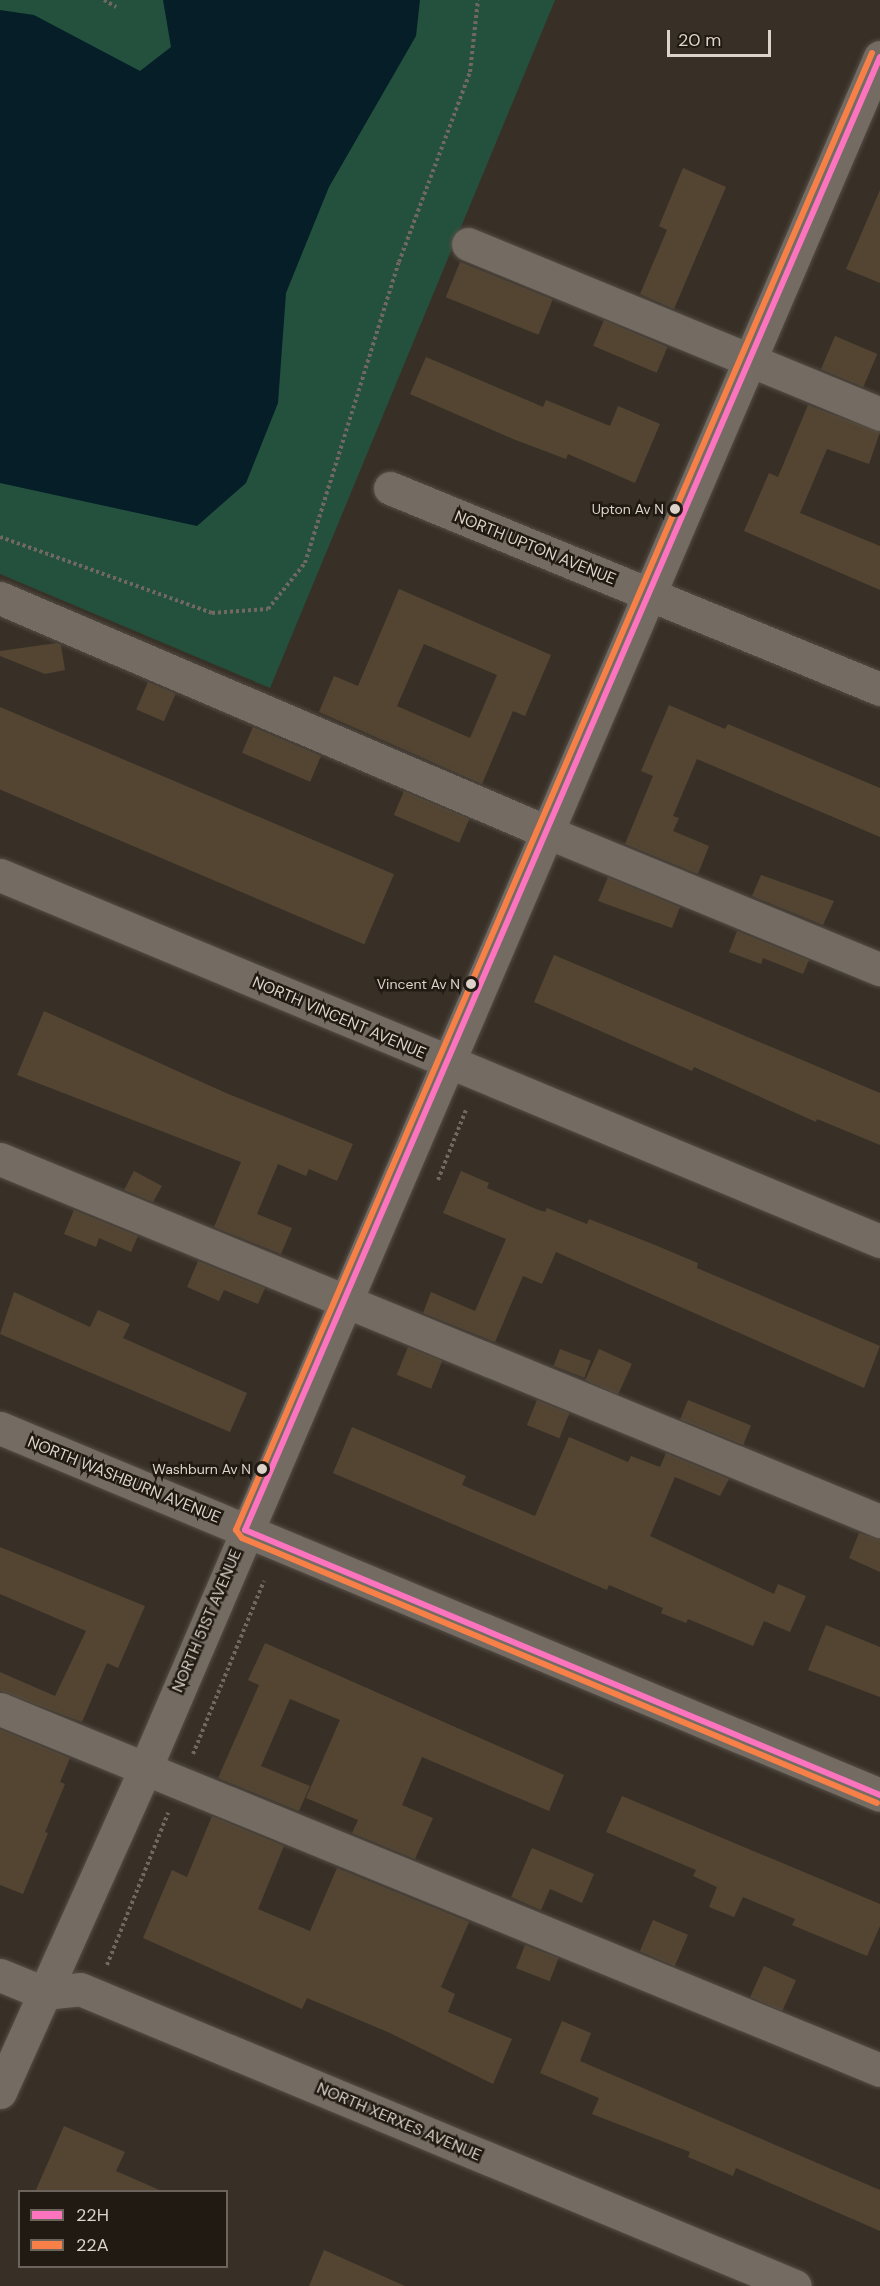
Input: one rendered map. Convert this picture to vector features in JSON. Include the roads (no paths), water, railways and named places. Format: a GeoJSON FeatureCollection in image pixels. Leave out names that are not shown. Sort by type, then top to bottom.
{"type":"FeatureCollection","features":[{"type":"Feature","properties":{"kind":"street","name":"NORTH 51ST AVENUE"},"geometry":{"type":"LineString","coordinates":[[0,2092],[145,1769],[245,1530],[647,593],[750,361],[867,125],[880,57]]}},
{"type":"Feature","properties":{"kind":"street"},"geometry":{"type":"LineString","coordinates":[[468,244],[880,414]]}},
{"type":"Feature","properties":{"kind":"street","name":"NORTH UPTON AVENUE"},"geometry":{"type":"LineString","coordinates":[[390,489],[880,689]]}},
{"type":"Feature","properties":{"kind":"street"},"geometry":{"type":"LineString","coordinates":[[0,598],[546,832],[880,969]]}},
{"type":"Feature","properties":{"kind":"street","name":"NORTH VINCENT AVENUE"},"geometry":{"type":"LineString","coordinates":[[0,875],[446,1064],[880,1241]]}},
{"type":"Feature","properties":{"kind":"street"},"geometry":{"type":"LineString","coordinates":[[0,1159],[880,1521]]}},
{"type":"Feature","properties":{"kind":"street","name":"NORTH WASHBURN AVENUE"},"geometry":{"type":"LineString","coordinates":[[0,1428],[880,1795]]}},
{"type":"Feature","properties":{"kind":"street"},"geometry":{"type":"LineString","coordinates":[[0,1709],[880,2070]]}},
{"type":"Feature","properties":{"kind":"street","name":"NORTH XERXES AVENUE"},"geometry":{"type":"LineString","coordinates":[[0,1975],[44,1993],[80,1989],[795,2286]]}},
{"type":"Feature","properties":{"kind":"water"},"geometry":{"type":"Polygon","coordinates":[[[163,0],[420,0],[416,36],[329,187],[286,293],[278,403],[246,483],[197,526],[0,483],[0,10],[34,15],[140,71],[171,47],[163,0]]]}},
{"type":"Feature","properties":{"kind":"place","name":"Upton Av N"},"geometry":{"type":"Point","coordinates":[675,509]}},
{"type":"Feature","properties":{"kind":"place","name":"Vincent Av N"},"geometry":{"type":"Point","coordinates":[471,984]}},
{"type":"Feature","properties":{"kind":"place","name":"Washburn Av N"},"geometry":{"type":"Point","coordinates":[262,1469]}}]}
